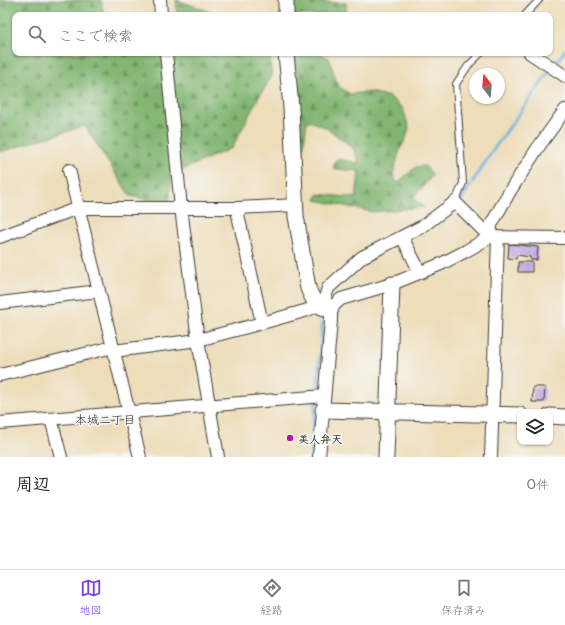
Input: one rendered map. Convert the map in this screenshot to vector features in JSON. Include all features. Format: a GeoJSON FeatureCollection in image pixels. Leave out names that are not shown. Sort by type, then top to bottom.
{"type":"FeatureCollection","features":[{"type":"Feature","properties":{"kind":"street"},"geometry":{"type":"LineString","coordinates":[[160,0],[162,12]]}},
{"type":"Feature","properties":{"kind":"street"},"geometry":{"type":"LineString","coordinates":[[286,0],[286,12]]}},
{"type":"Feature","properties":{"kind":"street"},"geometry":{"type":"LineString","coordinates":[[166,56],[181,208],[198,340],[218,457]]}},
{"type":"Feature","properties":{"kind":"street"},"geometry":{"type":"LineString","coordinates":[[286,56],[296,216],[308,288],[312,298],[323,307],[331,321],[319,457]]}},
{"type":"Feature","properties":{"kind":"street"},"geometry":{"type":"LineString","coordinates":[[535,56],[565,76]]}},
{"type":"Feature","properties":{"kind":"street"},"geometry":{"type":"LineString","coordinates":[[491,457],[494,237],[491,225],[510,191],[537,149],[565,110]]}},
{"type":"Feature","properties":{"kind":"street"},"geometry":{"type":"LineString","coordinates":[[69,170],[140,457]]}},
{"type":"Feature","properties":{"kind":"street"},"geometry":{"type":"LineString","coordinates":[[323,307],[328,288],[362,257],[423,226],[455,202],[494,237]]}},
{"type":"Feature","properties":{"kind":"street"},"geometry":{"type":"LineString","coordinates":[[0,237],[78,208],[238,208],[296,206]]}},
{"type":"Feature","properties":{"kind":"street"},"geometry":{"type":"LineString","coordinates":[[238,208],[238,215],[262,324]]}},
{"type":"Feature","properties":{"kind":"street"},"geometry":{"type":"LineString","coordinates":[[402,237],[420,272]]}},
{"type":"Feature","properties":{"kind":"street"},"geometry":{"type":"LineString","coordinates":[[0,375],[113,349],[198,340],[262,324],[308,310],[334,305],[341,299],[392,284],[494,237],[565,238]]}},
{"type":"Feature","properties":{"kind":"street"},"geometry":{"type":"LineString","coordinates":[[386,457],[392,284]]}},
{"type":"Feature","properties":{"kind":"street"},"geometry":{"type":"LineString","coordinates":[[0,303],[99,291]]}},
{"type":"Feature","properties":{"kind":"street"},"geometry":{"type":"LineString","coordinates":[[0,423],[209,405],[324,397],[388,413],[517,415]]}},
{"type":"Feature","properties":{"kind":"street"},"geometry":{"type":"LineString","coordinates":[[553,416],[565,417]]}},
{"type":"Feature","properties":{"kind":"street"},"geometry":{"type":"LineString","coordinates":[[51,419],[61,457]]}},
{"type":"Feature","properties":{"kind":"lane"},"geometry":{"type":"LineString","coordinates":[[528,12],[539,0]]}},
{"type":"Feature","properties":{"kind":"lane"},"geometry":{"type":"LineString","coordinates":[[455,202],[463,183],[456,84],[468,66],[477,56]]}},
{"type":"Feature","properties":{"kind":"green space"},"geometry":{"type":"Polygon","coordinates":[[[0,0],[101,0],[103,12],[12,12],[12,56],[269,56],[272,76],[256,102],[232,148],[172,175],[169,204],[130,196],[85,126],[0,152],[0,0]]]}},
{"type":"Feature","properties":{"kind":"green space"},"geometry":{"type":"Polygon","coordinates":[[[176,0],[211,12],[177,12],[176,0]]]}},
{"type":"Feature","properties":{"kind":"green space"},"geometry":{"type":"Polygon","coordinates":[[[293,1],[346,3],[346,12],[293,12],[293,1]]]}},
{"type":"Feature","properties":{"kind":"green space"},"geometry":{"type":"Polygon","coordinates":[[[294,56],[325,56],[329,58],[338,86],[350,94],[370,92],[390,97],[403,109],[409,127],[406,139],[400,149],[393,174],[397,183],[416,167],[425,166],[433,175],[413,198],[424,207],[373,212],[316,200],[318,194],[356,198],[359,171],[333,169],[336,159],[359,163],[353,148],[327,128],[307,120],[301,170],[294,56]]]}},
{"type":"Feature","properties":{"kind":"building"},"geometry":{"type":"Polygon","coordinates":[[[509,244],[538,247],[537,260],[531,260],[530,257],[517,255],[516,259],[508,258],[509,244]]]}},
{"type":"Feature","properties":{"kind":"building"},"geometry":{"type":"Polygon","coordinates":[[[518,262],[532,262],[532,272],[518,272],[518,262]]]}},
{"type":"Feature","properties":{"kind":"building"},"geometry":{"type":"Polygon","coordinates":[[[533,387],[545,387],[544,402],[532,402],[533,387]]]}},
{"type":"Feature","properties":{"kind":"waterway"},"geometry":{"type":"LineString","coordinates":[[555,65],[565,50]]}},
{"type":"Feature","properties":{"kind":"waterway"},"geometry":{"type":"LineString","coordinates":[[459,203],[491,153],[551,69]]}},
{"type":"Feature","properties":{"kind":"waterway"},"geometry":{"type":"LineString","coordinates":[[359,268],[371,259]]}},
{"type":"Feature","properties":{"kind":"waterway"},"geometry":{"type":"LineString","coordinates":[[317,393],[323,319]]}},
{"type":"Feature","properties":{"kind":"waterway"},"geometry":{"type":"LineString","coordinates":[[311,457],[316,400]]}},
{"type":"Feature","properties":{"kind":"place","name":"美人弁天"},"geometry":{"type":"Point","coordinates":[290,438]}},
{"type":"Feature","properties":{"kind":"district","name":"本城二丁目"},"geometry":{"type":"Point","coordinates":[105,419]}}]}
